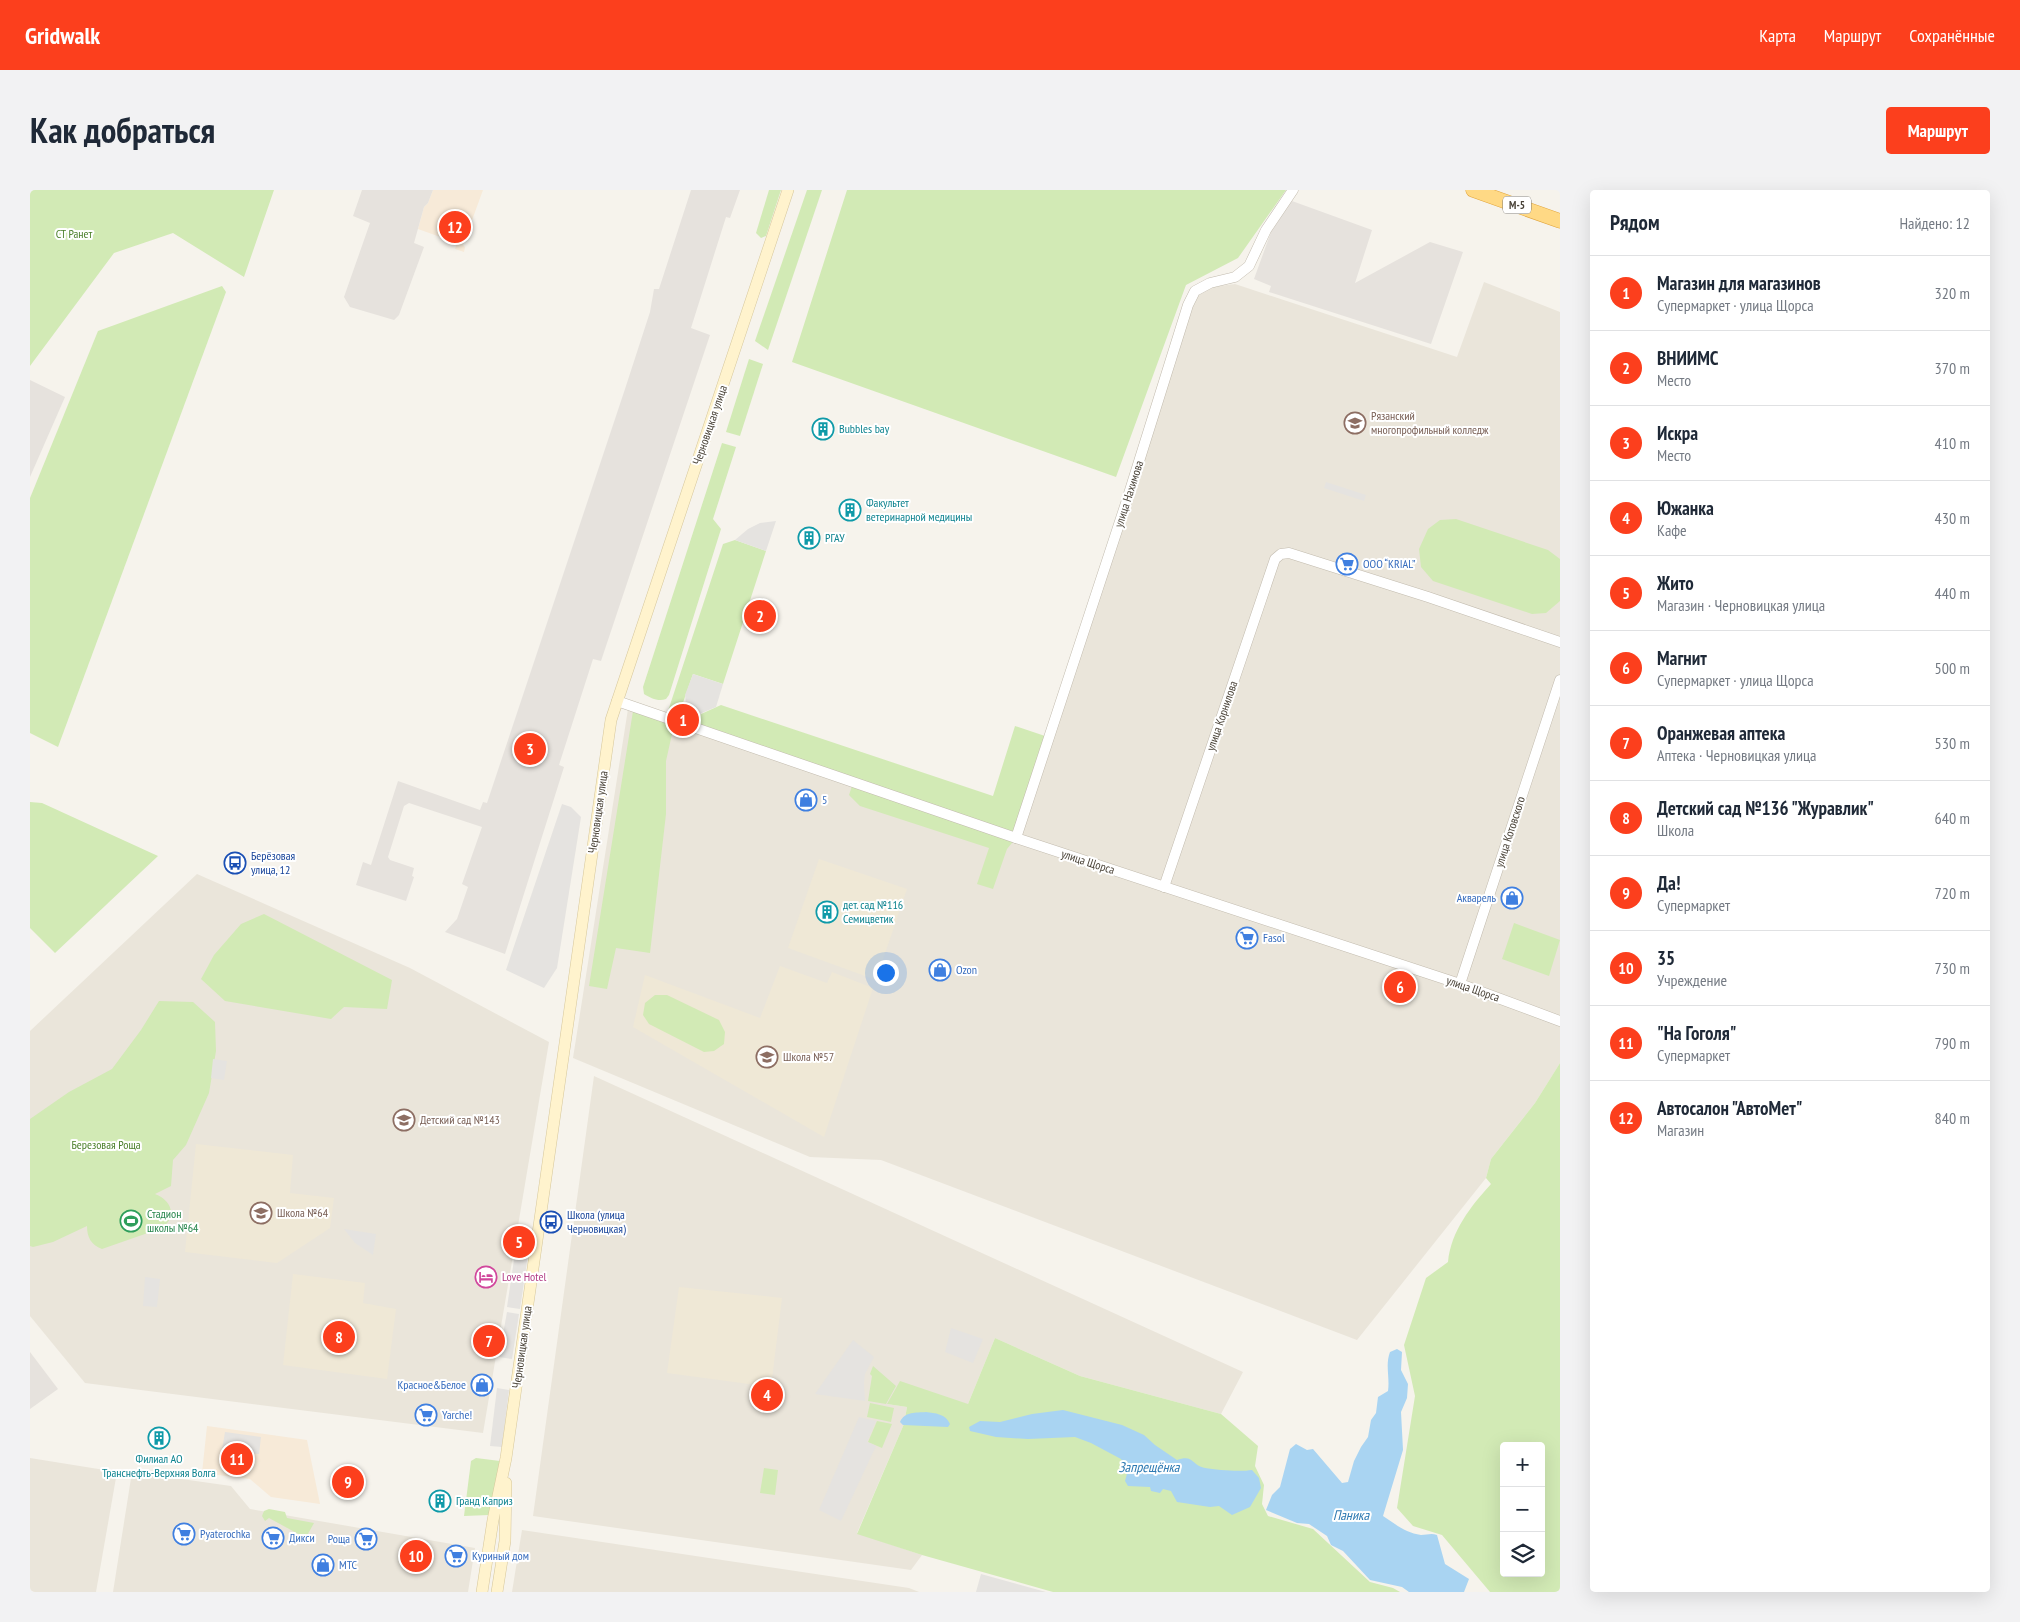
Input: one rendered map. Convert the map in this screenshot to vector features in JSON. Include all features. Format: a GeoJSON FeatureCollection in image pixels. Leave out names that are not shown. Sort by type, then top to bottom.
{"type":"FeatureCollection","features":[{"type":"Feature","properties":{"kind":"highway","name":"М-5"},"geometry":{"type":"LineString","coordinates":[[1473,190],[1560,221]]}},
{"type":"Feature","properties":{"kind":"main road","name":"Черновицкая улица"},"geometry":{"type":"LineString","coordinates":[[482,1592],[493,1520],[506,1458],[610,720],[788,190]]}},
{"type":"Feature","properties":{"kind":"main road","name":"Черновицкая улица"},"geometry":{"type":"LineString","coordinates":[[497,1592],[505,1541],[506,1458]]}},
{"type":"Feature","properties":{"kind":"street","name":"улица Нахимова"},"geometry":{"type":"LineString","coordinates":[[1016,838],[1126,503],[1188,305],[1195,292],[1210,283],[1235,277],[1249,266],[1266,230],[1293,190]]}},
{"type":"Feature","properties":{"kind":"street","name":"улица Корнилова"},"geometry":{"type":"LineString","coordinates":[[1164,887],[1276,560],[1281,554],[1289,553],[1428,597],[1560,642]]}},
{"type":"Feature","properties":{"kind":"street","name":"улица Котовского"},"geometry":{"type":"LineString","coordinates":[[1460,984],[1560,680]]}},
{"type":"Feature","properties":{"kind":"street","name":"улица Щорса"},"geometry":{"type":"LineString","coordinates":[[617,702],[1016,838],[1460,984],[1560,1021]]}},
{"type":"Feature","properties":{"kind":"shaded area"},"geometry":{"type":"Polygon","coordinates":[[[362,190],[433,190],[428,203],[424,207],[414,243],[424,247],[399,315],[394,320],[350,307],[344,297],[370,223],[353,216],[362,190]]]}},
{"type":"Feature","properties":{"kind":"shaded area"},"geometry":{"type":"Polygon","coordinates":[[[433,190],[483,190],[463,245],[465,247],[464,252],[455,249],[457,243],[418,229],[424,207],[428,203],[433,190]]]}},
{"type":"Feature","properties":{"kind":"shaded area"},"geometry":{"type":"Polygon","coordinates":[[[691,190],[740,190],[730,218],[726,217],[691,328],[710,335],[601,661],[593,659],[559,765],[564,767],[505,954],[445,932],[457,919],[468,887],[462,884],[482,827],[409,803],[404,806],[388,857],[390,860],[414,868],[412,876],[414,877],[406,901],[356,885],[363,862],[371,865],[398,781],[480,810],[483,802],[487,803],[625,389],[650,312],[654,289],[659,289],[691,190]]]}},
{"type":"Feature","properties":{"kind":"shaded area"},"geometry":{"type":"Polygon","coordinates":[[[1292,201],[1372,230],[1355,283],[1430,242],[1463,252],[1431,344],[1269,292],[1271,286],[1254,279],[1271,232],[1292,201]]]}},
{"type":"Feature","properties":{"kind":"shaded area"},"geometry":{"type":"Polygon","coordinates":[[[1484,282],[1560,312],[1560,1063],[1535,1103],[1491,1159],[1486,1178],[1357,1340],[881,1160],[810,1157],[573,1058],[628,709],[1016,839],[1189,306],[1199,294],[1212,287],[1235,284],[1457,357],[1484,282]]]}},
{"type":"Feature","properties":{"kind":"shaded area"},"geometry":{"type":"Polygon","coordinates":[[[30,380],[65,397],[30,477],[30,380]]]}},
{"type":"Feature","properties":{"kind":"shaded area"},"geometry":{"type":"Polygon","coordinates":[[[1326,482],[1366,495],[1364,501],[1324,488],[1326,482]]]}},
{"type":"Feature","properties":{"kind":"shaded area"},"geometry":{"type":"Polygon","coordinates":[[[776,521],[766,551],[735,540],[748,529],[760,523],[776,521]]]}},
{"type":"Feature","properties":{"kind":"shaded area"},"geometry":{"type":"Polygon","coordinates":[[[693,674],[723,684],[716,707],[697,715],[687,713],[685,695],[693,674]]]}},
{"type":"Feature","properties":{"kind":"shaded area"},"geometry":{"type":"Polygon","coordinates":[[[562,804],[571,807],[581,817],[557,968],[544,988],[506,970],[562,804]]]}},
{"type":"Feature","properties":{"kind":"shaded area"},"geometry":{"type":"Polygon","coordinates":[[[819,859],[907,889],[876,980],[788,948],[819,859]]]}},
{"type":"Feature","properties":{"kind":"shaded area"},"geometry":{"type":"Polygon","coordinates":[[[197,874],[410,968],[549,1042],[483,1433],[85,1383],[30,1316],[30,1031],[197,874]]]}},
{"type":"Feature","properties":{"kind":"shaded area","name":"Школа №57"},"geometry":{"type":"Polygon","coordinates":[[[780,966],[827,983],[832,972],[873,988],[824,1137],[633,1027],[645,975],[760,1018],[780,966]]]}},
{"type":"Feature","properties":{"kind":"shaded area"},"geometry":{"type":"Polygon","coordinates":[[[213,1059],[227,1061],[224,1080],[211,1078],[213,1059]]]}},
{"type":"Feature","properties":{"kind":"shaded area"},"geometry":{"type":"Polygon","coordinates":[[[594,1076],[1243,1372],[1221,1414],[1080,1376],[995,1338],[968,1404],[887,1404],[907,1407],[904,1424],[857,1533],[922,1555],[911,1570],[533,1516],[594,1076]]]}},
{"type":"Feature","properties":{"kind":"shaded area","name":"Школа №64"},"geometry":{"type":"Polygon","coordinates":[[[196,1144],[293,1155],[290,1193],[334,1198],[330,1228],[277,1263],[185,1252],[196,1144]]]}},
{"type":"Feature","properties":{"kind":"shaded area"},"geometry":{"type":"Polygon","coordinates":[[[344,1229],[376,1234],[373,1255],[355,1243],[344,1229]]]}},
{"type":"Feature","properties":{"kind":"shaded area"},"geometry":{"type":"Polygon","coordinates":[[[515,1253],[528,1255],[520,1309],[507,1307],[515,1253]]]}},
{"type":"Feature","properties":{"kind":"shaded area"},"geometry":{"type":"Polygon","coordinates":[[[293,1274],[365,1283],[363,1303],[396,1309],[387,1379],[283,1365],[293,1274]]]}},
{"type":"Feature","properties":{"kind":"shaded area"},"geometry":{"type":"Polygon","coordinates":[[[145,1277],[160,1279],[157,1307],[143,1306],[145,1277]]]}},
{"type":"Feature","properties":{"kind":"shaded area"},"geometry":{"type":"Polygon","coordinates":[[[679,1287],[782,1298],[771,1387],[667,1373],[679,1287]]]}},
{"type":"Feature","properties":{"kind":"shaded area"},"geometry":{"type":"Polygon","coordinates":[[[507,1312],[519,1314],[512,1359],[499,1357],[507,1312]]]}},
{"type":"Feature","properties":{"kind":"shaded area"},"geometry":{"type":"Polygon","coordinates":[[[951,1328],[983,1339],[973,1363],[945,1352],[951,1328]]]}},
{"type":"Feature","properties":{"kind":"shaded area"},"geometry":{"type":"Polygon","coordinates":[[[853,1340],[874,1357],[865,1374],[865,1401],[815,1394],[853,1340]]]}},
{"type":"Feature","properties":{"kind":"shaded area"},"geometry":{"type":"Polygon","coordinates":[[[30,1352],[58,1389],[30,1409],[30,1352]]]}},
{"type":"Feature","properties":{"kind":"shaded area"},"geometry":{"type":"Polygon","coordinates":[[[497,1388],[509,1390],[502,1447],[490,1446],[497,1388]]]}},
{"type":"Feature","properties":{"kind":"shaded area"},"geometry":{"type":"Polygon","coordinates":[[[859,1417],[876,1421],[867,1442],[876,1446],[841,1521],[819,1510],[859,1417]]]}},
{"type":"Feature","properties":{"kind":"shaded area"},"geometry":{"type":"Polygon","coordinates":[[[207,1426],[307,1440],[320,1504],[271,1497],[250,1479],[202,1473],[207,1426]]]}},
{"type":"Feature","properties":{"kind":"shaded area"},"geometry":{"type":"Polygon","coordinates":[[[225,1432],[261,1437],[259,1454],[222,1450],[225,1432]]]}},
{"type":"Feature","properties":{"kind":"shaded area"},"geometry":{"type":"Polygon","coordinates":[[[30,1458],[117,1472],[96,1592],[30,1592],[30,1458]]]}},
{"type":"Feature","properties":{"kind":"shaded area"},"geometry":{"type":"Polygon","coordinates":[[[132,1472],[231,1486],[250,1509],[475,1548],[468,1592],[113,1592],[132,1472]]]}},
{"type":"Feature","properties":{"kind":"shaded area"},"geometry":{"type":"Polygon","coordinates":[[[522,1530],[909,1588],[919,1592],[512,1592],[522,1530]]]}},
{"type":"Feature","properties":{"kind":"shaded area"},"geometry":{"type":"Polygon","coordinates":[[[981,1574],[1046,1592],[976,1592],[981,1574]]]}},
{"type":"Feature","properties":{"kind":"green space","name":"СТ Ранет"},"geometry":{"type":"Polygon","coordinates":[[[30,190],[274,190],[244,277],[173,233],[114,253],[30,366],[30,190]]]}},
{"type":"Feature","properties":{"kind":"green space"},"geometry":{"type":"Polygon","coordinates":[[[769,190],[781,190],[766,236],[761,238],[756,233],[769,190]]]}},
{"type":"Feature","properties":{"kind":"green space"},"geometry":{"type":"Polygon","coordinates":[[[807,190],[822,190],[768,350],[755,341],[807,190]]]}},
{"type":"Feature","properties":{"kind":"green space"},"geometry":{"type":"Polygon","coordinates":[[[847,190],[1286,190],[1238,258],[1186,285],[1116,477],[792,362],[847,190]]]}},
{"type":"Feature","properties":{"kind":"green space"},"geometry":{"type":"Polygon","coordinates":[[[222,286],[226,292],[58,747],[30,733],[30,498],[98,331],[222,286]]]}},
{"type":"Feature","properties":{"kind":"green space"},"geometry":{"type":"Polygon","coordinates":[[[749,359],[763,364],[740,436],[726,432],[749,359]]]}},
{"type":"Feature","properties":{"kind":"green space"},"geometry":{"type":"Polygon","coordinates":[[[722,443],[736,447],[713,519],[721,529],[669,695],[666,699],[655,699],[644,694],[643,687],[722,443]]]}},
{"type":"Feature","properties":{"kind":"green space"},"geometry":{"type":"Polygon","coordinates":[[[1456,519],[1548,550],[1560,559],[1560,601],[1546,613],[1532,614],[1433,581],[1421,567],[1419,549],[1428,529],[1440,520],[1456,519]]]}},
{"type":"Feature","properties":{"kind":"green space"},"geometry":{"type":"Polygon","coordinates":[[[735,540],[766,551],[723,684],[693,674],[679,714],[668,711],[723,544],[735,540]]]}},
{"type":"Feature","properties":{"kind":"green space"},"geometry":{"type":"Polygon","coordinates":[[[721,705],[993,796],[1015,726],[1048,737],[1016,838],[1007,849],[993,889],[977,884],[989,848],[860,806],[849,795],[853,783],[696,729],[701,714],[721,705]]]}},
{"type":"Feature","properties":{"kind":"green space"},"geometry":{"type":"Polygon","coordinates":[[[633,711],[674,725],[666,761],[666,814],[650,953],[616,948],[607,989],[589,986],[633,711]]]}},
{"type":"Feature","properties":{"kind":"green space"},"geometry":{"type":"Polygon","coordinates":[[[30,802],[42,803],[158,856],[55,953],[30,928],[30,802]]]}},
{"type":"Feature","properties":{"kind":"green space"},"geometry":{"type":"Polygon","coordinates":[[[264,914],[392,980],[387,1009],[344,1007],[331,1019],[225,1001],[201,979],[214,955],[241,924],[264,914]]]}},
{"type":"Feature","properties":{"kind":"green space"},"geometry":{"type":"Polygon","coordinates":[[[1514,923],[1560,940],[1549,976],[1502,959],[1514,923]]]}},
{"type":"Feature","properties":{"kind":"green space"},"geometry":{"type":"Polygon","coordinates":[[[655,995],[667,995],[719,1020],[725,1032],[724,1044],[714,1051],[704,1052],[649,1024],[643,1015],[645,1003],[655,995]]]}},
{"type":"Feature","properties":{"kind":"green space","name":"Березовая Роща"},"geometry":{"type":"Polygon","coordinates":[[[159,1001],[193,1002],[215,1022],[216,1051],[209,1093],[186,1145],[173,1160],[171,1186],[155,1194],[168,1204],[171,1214],[170,1218],[162,1228],[102,1249],[90,1240],[87,1226],[53,1242],[30,1246],[30,1119],[69,1092],[112,1069],[141,1030],[159,1001]]]}},
{"type":"Feature","properties":{"kind":"green space"},"geometry":{"type":"Polygon","coordinates":[[[1560,1063],[1560,1592],[1490,1592],[1442,1535],[1413,1526],[1397,1508],[1415,1396],[1404,1345],[1426,1278],[1448,1262],[1453,1240],[1458,1229],[1469,1210],[1491,1184],[1486,1178],[1491,1159],[1535,1103],[1560,1063]]]}},
{"type":"Feature","properties":{"kind":"green space"},"geometry":{"type":"Polygon","coordinates":[[[995,1338],[1080,1376],[1221,1414],[1258,1446],[1255,1466],[1264,1485],[1262,1504],[1268,1516],[1313,1529],[1370,1582],[1393,1588],[1400,1592],[1053,1592],[922,1555],[857,1534],[904,1424],[907,1407],[887,1404],[900,1381],[968,1404],[995,1338]]]}},
{"type":"Feature","properties":{"kind":"green space"},"geometry":{"type":"Polygon","coordinates":[[[873,1366],[896,1386],[886,1404],[868,1401],[872,1376],[870,1374],[873,1366]]]}},
{"type":"Feature","properties":{"kind":"green space"},"geometry":{"type":"Polygon","coordinates":[[[870,1403],[894,1408],[891,1422],[867,1417],[870,1403]]]}},
{"type":"Feature","properties":{"kind":"green space"},"geometry":{"type":"Polygon","coordinates":[[[877,1421],[892,1424],[882,1448],[868,1442],[877,1421]]]}},
{"type":"Feature","properties":{"kind":"green space"},"geometry":{"type":"Polygon","coordinates":[[[476,1458],[500,1461],[489,1515],[464,1516],[471,1461],[476,1458]]]}},
{"type":"Feature","properties":{"kind":"green space"},"geometry":{"type":"Polygon","coordinates":[[[764,1468],[778,1470],[775,1495],[760,1493],[764,1468]]]}},
{"type":"Feature","properties":{"kind":"green space"},"geometry":{"type":"Polygon","coordinates":[[[269,1509],[285,1512],[287,1518],[314,1523],[304,1541],[302,1536],[269,1518],[265,1521],[262,1516],[264,1511],[269,1509]]]}},
{"type":"Feature","properties":{"kind":"water","name":"Паника"},"geometry":{"type":"Polygon","coordinates":[[[1397,1349],[1402,1352],[1401,1370],[1408,1384],[1407,1398],[1401,1412],[1403,1450],[1383,1516],[1410,1532],[1421,1535],[1437,1535],[1445,1564],[1469,1579],[1464,1592],[1409,1592],[1402,1587],[1370,1580],[1343,1551],[1331,1545],[1327,1536],[1309,1524],[1297,1523],[1266,1510],[1272,1495],[1280,1487],[1290,1449],[1296,1444],[1307,1450],[1313,1449],[1342,1483],[1348,1482],[1354,1461],[1368,1437],[1371,1420],[1376,1413],[1378,1397],[1388,1391],[1390,1352],[1397,1349]]]}},
{"type":"Feature","properties":{"kind":"water","name":"Запрещёнка"},"geometry":{"type":"Polygon","coordinates":[[[1063,1410],[1122,1425],[1144,1435],[1177,1460],[1187,1458],[1201,1467],[1210,1469],[1252,1470],[1259,1478],[1261,1488],[1250,1507],[1232,1515],[1219,1506],[1210,1507],[1177,1502],[1171,1491],[1163,1489],[1160,1493],[1151,1491],[1150,1487],[1128,1486],[1125,1481],[1128,1470],[1121,1459],[1075,1437],[1028,1439],[996,1437],[970,1431],[969,1427],[980,1421],[1000,1422],[1032,1414],[1063,1410]]]}},
{"type":"Feature","properties":{"kind":"water"},"geometry":{"type":"Polygon","coordinates":[[[926,1412],[943,1416],[950,1424],[948,1427],[903,1425],[900,1422],[908,1414],[926,1412]]]}},
{"type":"Feature","properties":{"kind":"place","name":"Автосалон \"АвтоМет\""},"geometry":{"type":"Point","coordinates":[455,227]}},
{"type":"Feature","properties":{"kind":"place","name":"Рязанский многопрофильный колледж"},"geometry":{"type":"Point","coordinates":[1355,423]}},
{"type":"Feature","properties":{"kind":"place","name":"Bubbles bay"},"geometry":{"type":"Point","coordinates":[823,429]}},
{"type":"Feature","properties":{"kind":"place","name":"Факультет ветеринарной медицины"},"geometry":{"type":"Point","coordinates":[850,510]}},
{"type":"Feature","properties":{"kind":"place","name":"РГАУ"},"geometry":{"type":"Point","coordinates":[809,538]}},
{"type":"Feature","properties":{"kind":"place","name":"OOO “KRIAL”"},"geometry":{"type":"Point","coordinates":[1347,564]}},
{"type":"Feature","properties":{"kind":"place","name":"ВНИИМС"},"geometry":{"type":"Point","coordinates":[760,616]}},
{"type":"Feature","properties":{"kind":"place","name":"Магазин для магазинов"},"geometry":{"type":"Point","coordinates":[683,720]}},
{"type":"Feature","properties":{"kind":"place","name":"Искра"},"geometry":{"type":"Point","coordinates":[530,749]}},
{"type":"Feature","properties":{"kind":"place","name":"5"},"geometry":{"type":"Point","coordinates":[806,800]}},
{"type":"Feature","properties":{"kind":"place","name":"Берёзовая улица, 12"},"geometry":{"type":"Point","coordinates":[235,863]}},
{"type":"Feature","properties":{"kind":"place","name":"Акварель"},"geometry":{"type":"Point","coordinates":[1512,898]}},
{"type":"Feature","properties":{"kind":"place","name":"дет. сад №116 Семицветик"},"geometry":{"type":"Point","coordinates":[827,912]}},
{"type":"Feature","properties":{"kind":"place","name":"Fasol"},"geometry":{"type":"Point","coordinates":[1247,938]}},
{"type":"Feature","properties":{"kind":"place","name":"Ozon"},"geometry":{"type":"Point","coordinates":[940,970]}},
{"type":"Feature","properties":{"kind":"place","name":"Магнит"},"geometry":{"type":"Point","coordinates":[1400,987]}},
{"type":"Feature","properties":{"kind":"place","name":"Школа №57"},"geometry":{"type":"Point","coordinates":[767,1057]}},
{"type":"Feature","properties":{"kind":"place","name":"Детский сад №143"},"geometry":{"type":"Point","coordinates":[404,1120]}},
{"type":"Feature","properties":{"kind":"place","name":"Школа №64"},"geometry":{"type":"Point","coordinates":[261,1213]}},
{"type":"Feature","properties":{"kind":"place","name":"Стадион школы №64"},"geometry":{"type":"Point","coordinates":[131,1221]}},
{"type":"Feature","properties":{"kind":"place","name":"Школа (улица Черновицкая)"},"geometry":{"type":"Point","coordinates":[551,1222]}},
{"type":"Feature","properties":{"kind":"place","name":"Жито"},"geometry":{"type":"Point","coordinates":[519,1242]}},
{"type":"Feature","properties":{"kind":"place","name":"Love Hotel"},"geometry":{"type":"Point","coordinates":[486,1277]}},
{"type":"Feature","properties":{"kind":"place","name":"Детский сад №136 \"Журавлик\""},"geometry":{"type":"Point","coordinates":[339,1337]}},
{"type":"Feature","properties":{"kind":"place","name":"Оранжевая аптека"},"geometry":{"type":"Point","coordinates":[489,1341]}},
{"type":"Feature","properties":{"kind":"place","name":"Красное&Белое"},"geometry":{"type":"Point","coordinates":[482,1385]}},
{"type":"Feature","properties":{"kind":"place","name":"Южанка"},"geometry":{"type":"Point","coordinates":[767,1395]}},
{"type":"Feature","properties":{"kind":"place","name":"Yarche!"},"geometry":{"type":"Point","coordinates":[426,1415]}},
{"type":"Feature","properties":{"kind":"place","name":"Филиал АО Транснефть-Верхняя Волга"},"geometry":{"type":"Point","coordinates":[159,1438]}},
{"type":"Feature","properties":{"kind":"place","name":"\"На Гоголя\""},"geometry":{"type":"Point","coordinates":[237,1459]}},
{"type":"Feature","properties":{"kind":"place","name":"Да!"},"geometry":{"type":"Point","coordinates":[348,1482]}},
{"type":"Feature","properties":{"kind":"place","name":"Гранд Каприз"},"geometry":{"type":"Point","coordinates":[440,1501]}},
{"type":"Feature","properties":{"kind":"place","name":"Pyaterochka"},"geometry":{"type":"Point","coordinates":[184,1534]}},
{"type":"Feature","properties":{"kind":"place","name":"Дикси"},"geometry":{"type":"Point","coordinates":[273,1538]}},
{"type":"Feature","properties":{"kind":"place","name":"Роща"},"geometry":{"type":"Point","coordinates":[366,1539]}},
{"type":"Feature","properties":{"kind":"place","name":"35"},"geometry":{"type":"Point","coordinates":[416,1556]}},
{"type":"Feature","properties":{"kind":"place","name":"Куриный дом"},"geometry":{"type":"Point","coordinates":[456,1556]}},
{"type":"Feature","properties":{"kind":"place","name":"МТС"},"geometry":{"type":"Point","coordinates":[323,1565]}}]}
